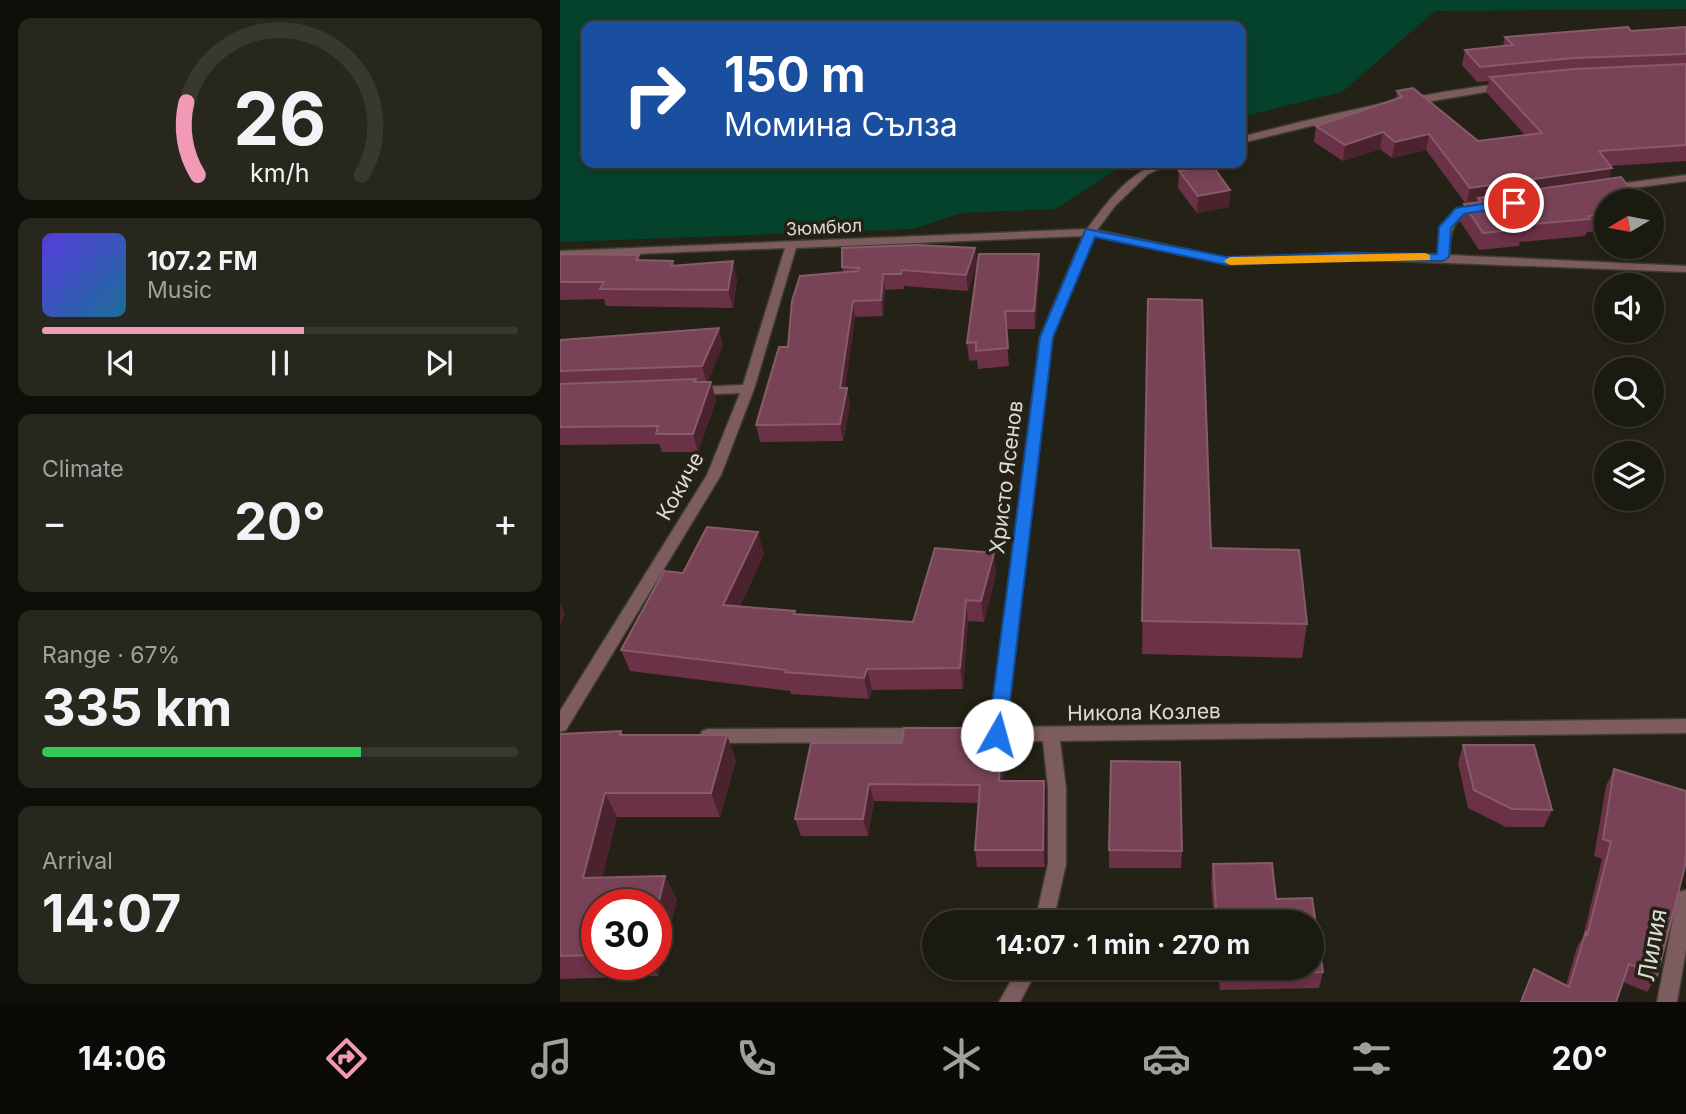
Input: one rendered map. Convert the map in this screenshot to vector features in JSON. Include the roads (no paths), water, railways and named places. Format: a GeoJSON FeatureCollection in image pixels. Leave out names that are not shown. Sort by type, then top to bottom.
{"type":"FeatureCollection","features":[{"type":"Feature","properties":{"kind":"street"},"geometry":{"type":"LineString","coordinates":[[1246,139],[1339,113],[1457,92],[1512,86]]}},
{"type":"Feature","properties":{"kind":"street","name":"Христо Ясенов"},"geometry":{"type":"LineString","coordinates":[[997,735],[1046,337],[1090,232],[1111,204],[1144,172],[1155,168]]}},
{"type":"Feature","properties":{"kind":"street"},"geometry":{"type":"LineString","coordinates":[[1609,189],[1686,178]]}},
{"type":"Feature","properties":{"kind":"street"},"geometry":{"type":"LineString","coordinates":[[1443,257],[1445,227],[1460,211],[1487,207]]}},
{"type":"Feature","properties":{"kind":"street","name":"Зюмбюл"},"geometry":{"type":"LineString","coordinates":[[560,254],[1090,232],[1227,261],[1345,256],[1443,257],[1686,269]]}},
{"type":"Feature","properties":{"kind":"street","name":"Кокиче"},"geometry":{"type":"LineString","coordinates":[[560,725],[714,475],[748,390],[790,246]]}},
{"type":"Feature","properties":{"kind":"street"},"geometry":{"type":"LineString","coordinates":[[681,392],[748,390]]}},
{"type":"Feature","properties":{"kind":"street","name":"Никола Козлев"},"geometry":{"type":"LineString","coordinates":[[696,736],[1051,736],[1686,726]]}},
{"type":"Feature","properties":{"kind":"street"},"geometry":{"type":"LineString","coordinates":[[1047,910],[1057,864],[1057,788],[1051,736]]}},
{"type":"Feature","properties":{"kind":"street","name":"Лилия"},"geometry":{"type":"LineString","coordinates":[[1667,1002],[1686,898]]}},
{"type":"Feature","properties":{"kind":"street"},"geometry":{"type":"LineString","coordinates":[[1009,1002],[1021,980]]}}]}
